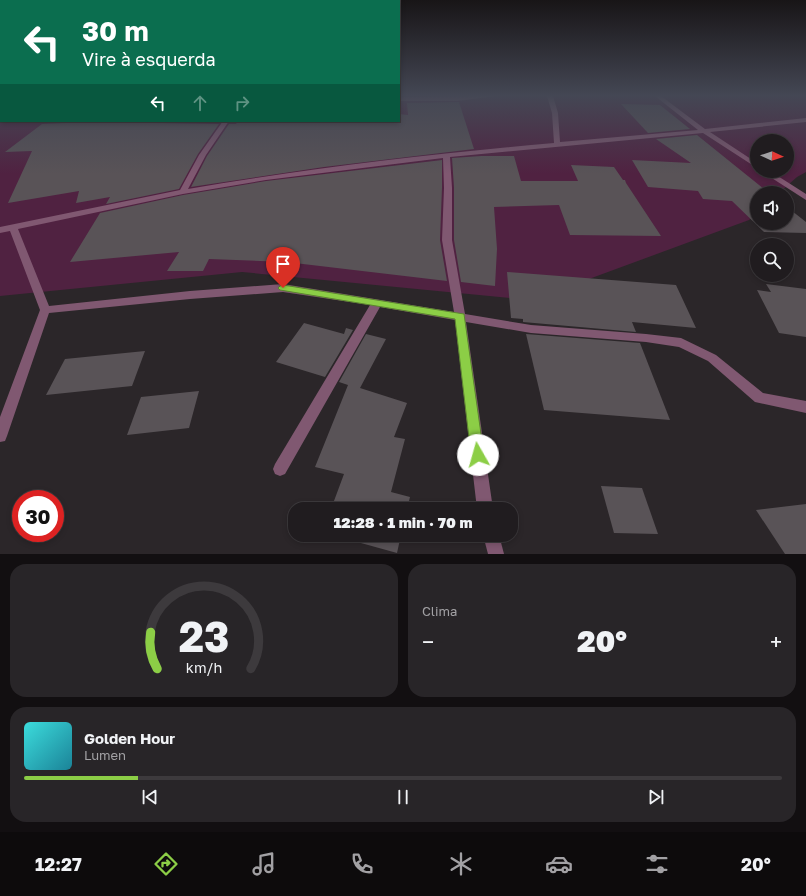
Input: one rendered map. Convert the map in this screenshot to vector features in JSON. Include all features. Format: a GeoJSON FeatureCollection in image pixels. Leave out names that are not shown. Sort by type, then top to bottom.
{"type":"FeatureCollection","features":[{"type":"Feature","properties":{"kind":"street"},"geometry":{"type":"LineString","coordinates":[[183,192],[196,164],[225,122]]}},
{"type":"Feature","properties":{"kind":"street"},"geometry":{"type":"LineString","coordinates":[[556,122],[557,144]]}},
{"type":"Feature","properties":{"kind":"street"},"geometry":{"type":"LineString","coordinates":[[691,122],[750,162]]}},
{"type":"Feature","properties":{"kind":"street"},"geometry":{"type":"LineString","coordinates":[[0,230],[183,192],[266,178],[557,144],[704,132],[790,122]]}},
{"type":"Feature","properties":{"kind":"street"},"geometry":{"type":"LineString","coordinates":[[446,156],[448,188],[447,240],[460,316],[484,502]]}},
{"type":"Feature","properties":{"kind":"street"},"geometry":{"type":"LineString","coordinates":[[775,178],[806,198]]}},
{"type":"Feature","properties":{"kind":"street"},"geometry":{"type":"LineString","coordinates":[[0,436],[45,310],[13,228]]}},
{"type":"Feature","properties":{"kind":"street"},"geometry":{"type":"LineString","coordinates":[[45,310],[190,295],[283,288],[531,328],[646,338],[681,343],[712,358],[760,398],[806,407]]}},
{"type":"Feature","properties":{"kind":"street"},"geometry":{"type":"LineString","coordinates":[[280,469],[377,303]]}},
{"type":"Feature","properties":{"kind":"street"},"geometry":{"type":"LineString","coordinates":[[493,542],[496,554]]}},
{"type":"Feature","properties":{"kind":"shaded area"},"geometry":{"type":"Polygon","coordinates":[[[0,122],[806,122],[806,172],[797,177],[787,186],[750,186],[749,220],[532,300],[242,272],[0,296],[0,122]]]}},
{"type":"Feature","properties":{"kind":"building"},"geometry":{"type":"Polygon","coordinates":[[[89,122],[219,124],[198,154],[179,189],[106,204],[110,197],[76,203],[79,191],[8,203],[32,151],[5,152],[42,124],[89,122]]]}},
{"type":"Feature","properties":{"kind":"building"},"geometry":{"type":"Polygon","coordinates":[[[237,122],[465,122],[474,149],[324,167],[191,187],[207,156],[229,124],[236,124],[237,122]]]}},
{"type":"Feature","properties":{"kind":"building"},"geometry":{"type":"Polygon","coordinates":[[[638,122],[681,122],[690,129],[648,133],[638,122]]]}},
{"type":"Feature","properties":{"kind":"building"},"geometry":{"type":"Polygon","coordinates":[[[697,135],[760,186],[750,186],[750,218],[732,201],[703,199],[698,191],[648,187],[632,160],[691,163],[656,139],[697,135]]]}},
{"type":"Feature","properties":{"kind":"building"},"geometry":{"type":"Polygon","coordinates":[[[514,156],[521,181],[578,181],[571,165],[614,167],[623,180],[625,180],[661,236],[570,235],[559,205],[494,207],[497,249],[495,286],[461,282],[454,240],[454,188],[452,158],[514,156]]]}},
{"type":"Feature","properties":{"kind":"building"},"geometry":{"type":"Polygon","coordinates":[[[442,160],[440,240],[447,281],[286,262],[209,259],[203,271],[167,271],[179,252],[70,262],[100,213],[183,195],[266,181],[442,160]]]}},
{"type":"Feature","properties":{"kind":"building"},"geometry":{"type":"Polygon","coordinates":[[[794,213],[806,222],[806,233],[764,232],[762,230],[794,230],[794,213]]]}},
{"type":"Feature","properties":{"kind":"building"},"geometry":{"type":"Polygon","coordinates":[[[507,272],[676,285],[696,328],[632,322],[636,332],[523,322],[523,319],[511,318],[507,272]]]}},
{"type":"Feature","properties":{"kind":"building"},"geometry":{"type":"Polygon","coordinates":[[[766,284],[806,289],[806,337],[779,333],[757,290],[771,292],[766,284]]]}},
{"type":"Feature","properties":{"kind":"building"},"geometry":{"type":"Polygon","coordinates":[[[304,323],[344,334],[346,328],[353,330],[325,377],[276,362],[304,323]]]}},
{"type":"Feature","properties":{"kind":"building"},"geometry":{"type":"Polygon","coordinates":[[[366,334],[386,339],[360,388],[407,403],[394,437],[405,439],[391,492],[410,497],[409,502],[334,502],[344,474],[315,467],[348,385],[339,382],[366,334]]]}},
{"type":"Feature","properties":{"kind":"building"},"geometry":{"type":"Polygon","coordinates":[[[526,334],[640,343],[670,420],[544,410],[526,334]]]}},
{"type":"Feature","properties":{"kind":"building"},"geometry":{"type":"Polygon","coordinates":[[[145,351],[132,386],[46,395],[65,359],[145,351]]]}},
{"type":"Feature","properties":{"kind":"building"},"geometry":{"type":"Polygon","coordinates":[[[199,391],[189,428],[127,435],[141,397],[199,391]]]}},
{"type":"Feature","properties":{"kind":"building"},"geometry":{"type":"Polygon","coordinates":[[[601,486],[642,488],[658,534],[614,533],[601,486]]]}},
{"type":"Feature","properties":{"kind":"building"},"geometry":{"type":"Polygon","coordinates":[[[806,504],[806,554],[785,554],[756,510],[806,504]]]}},
{"type":"Feature","properties":{"kind":"building"},"geometry":{"type":"Polygon","coordinates":[[[357,542],[399,542],[397,553],[357,542]]]}},
{"type":"Feature","properties":{"kind":"route"},"geometry":{"type":"LineString","coordinates":[[283,288],[460,316],[478,455]]}}]}
